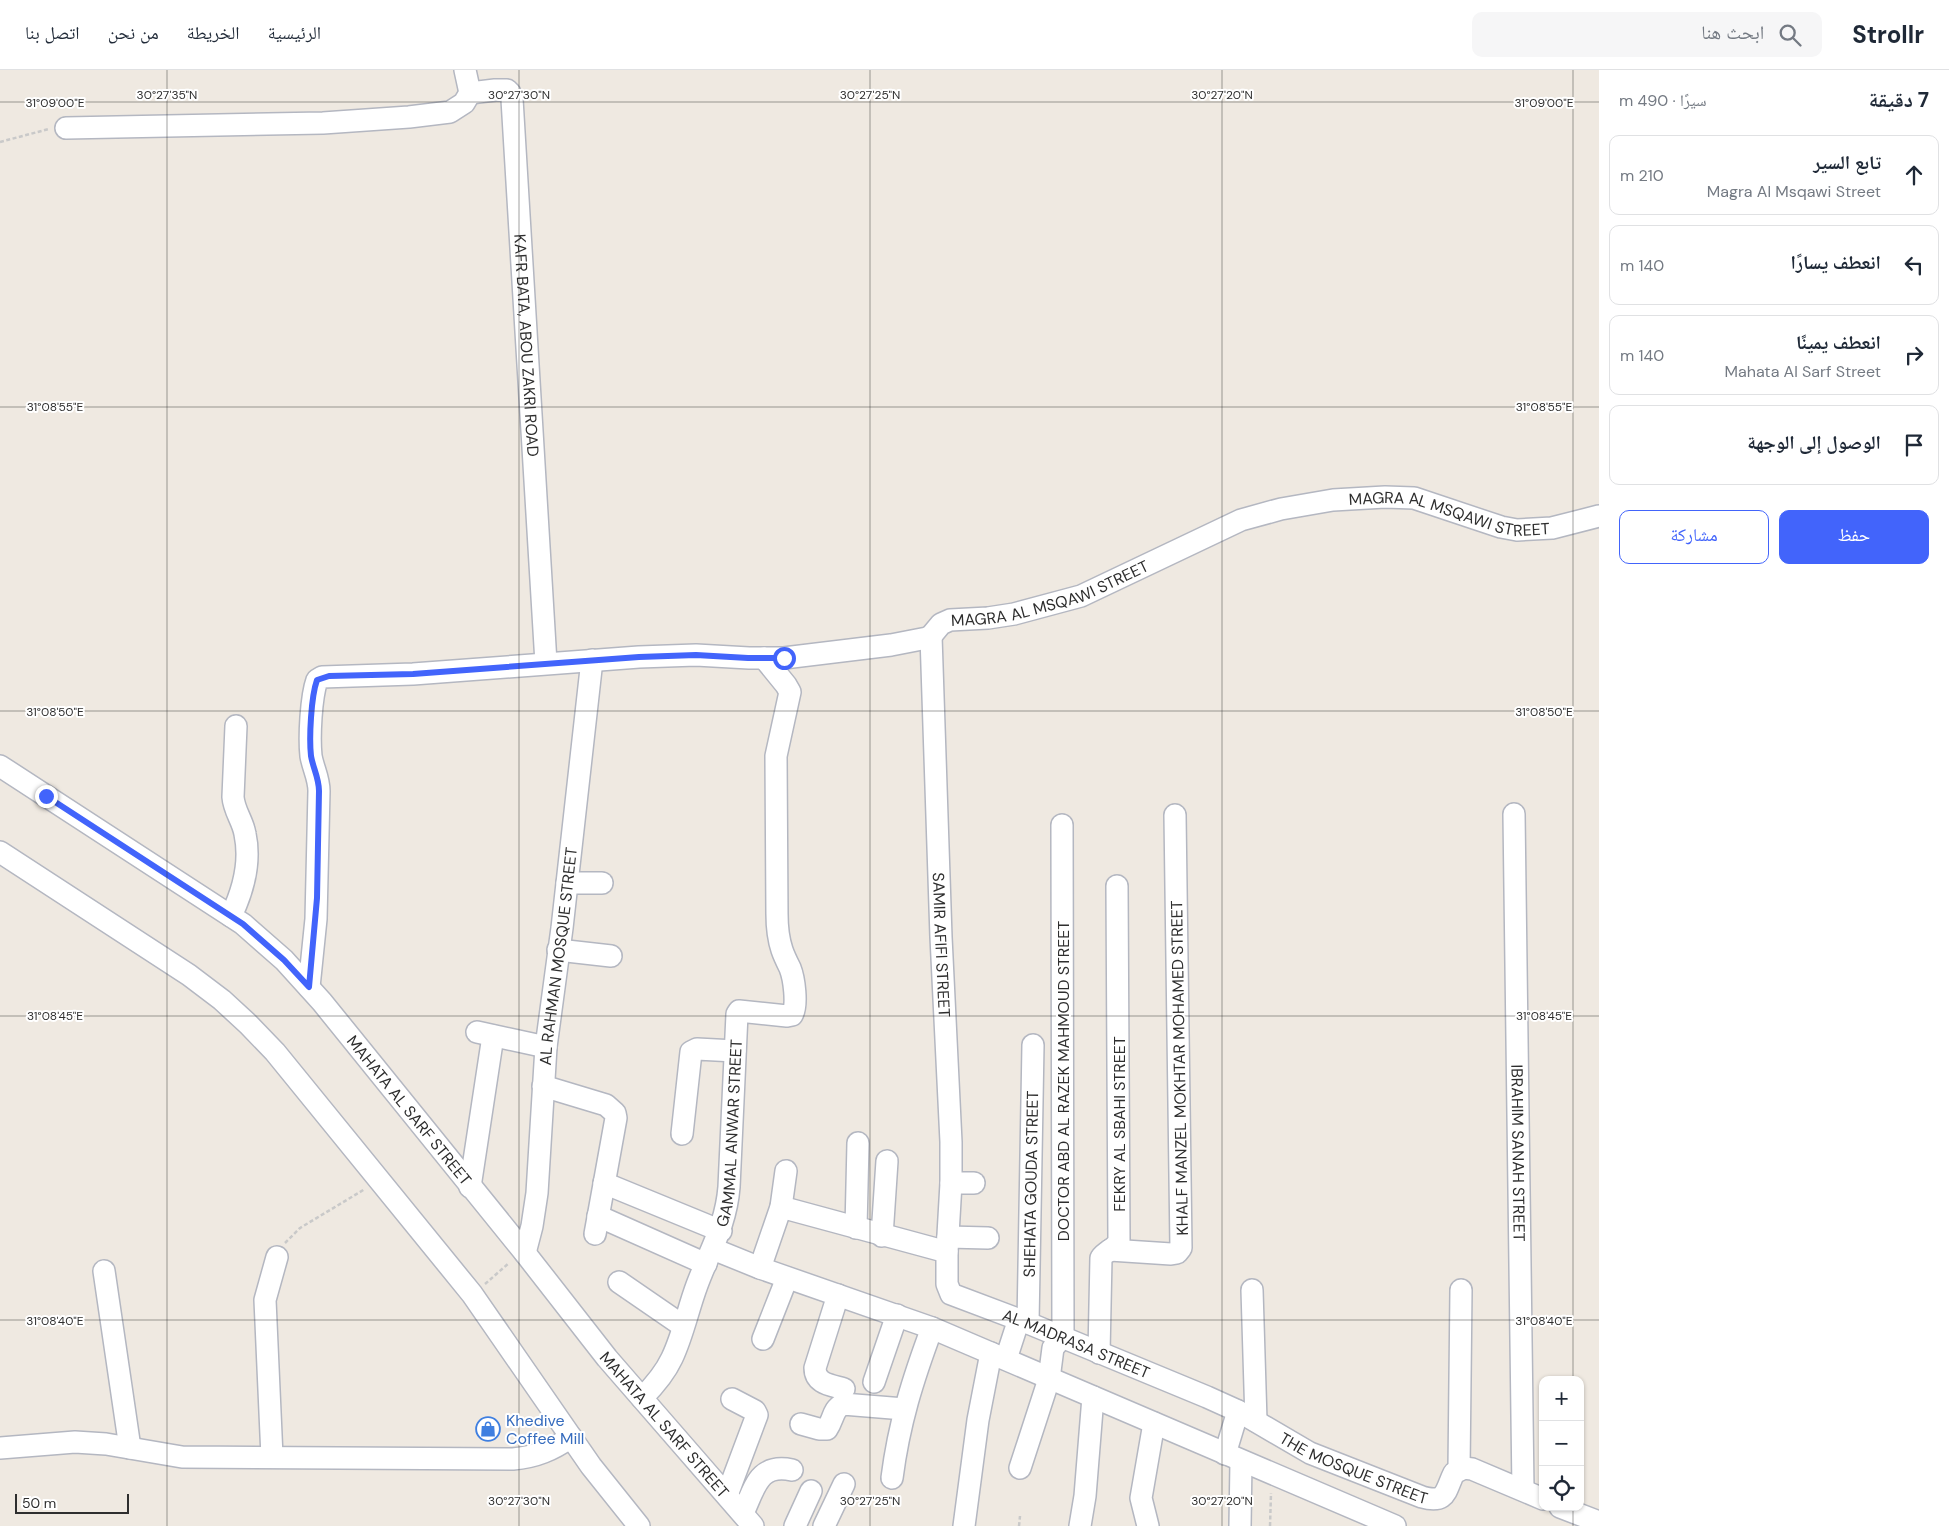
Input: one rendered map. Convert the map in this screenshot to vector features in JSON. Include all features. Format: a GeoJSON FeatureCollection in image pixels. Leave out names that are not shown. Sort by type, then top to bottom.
{"type":"FeatureCollection","features":[{"type":"Feature","properties":{"kind":"street"},"geometry":{"type":"LineString","coordinates":[[66,128],[303,123],[421,116],[450,112],[464,103],[470,93],[464,70]]}},
{"type":"Feature","properties":{"kind":"street","name":"KAFR BATA, ABOU ZAKRI ROAD"},"geometry":{"type":"LineString","coordinates":[[470,93],[502,90],[510,93],[512,99],[546,663]]}},
{"type":"Feature","properties":{"kind":"street","name":"MAGRA AL MSQAWI STREET"},"geometry":{"type":"LineString","coordinates":[[309,987],[317,898],[319,791],[319,780],[311,756],[314,693],[317,680],[322,677],[413,674],[546,663],[696,655],[764,658],[808,656],[891,645],[931,636],[941,624],[950,620],[1005,615],[1081,596],[1241,520],[1282,509],[1333,500],[1385,497],[1414,498],[1501,527],[1517,530],[1552,528],[1599,516]]}},
{"type":"Feature","properties":{"kind":"street","name":"SAMIR AFIFI STREET"},"geometry":{"type":"LineString","coordinates":[[931,636],[941,947],[951,1142],[951,1183],[947,1245]]}},
{"type":"Feature","properties":{"kind":"street","name":"GAMMAL ANWAR STREET"},"geometry":{"type":"LineString","coordinates":[[642,1398],[664,1372],[673,1357],[713,1248],[728,1200],[737,1014],[739,1010],[787,1016],[792,1015],[795,1010],[791,970],[782,951],[778,935],[777,914],[776,756],[790,692],[764,658]]}},
{"type":"Feature","properties":{"kind":"street","name":"AL RAHMAN MOSQUE STREET"},"geometry":{"type":"LineString","coordinates":[[519,1256],[532,1226],[537,1193],[546,1046],[567,883],[592,660]]}},
{"type":"Feature","properties":{"kind":"street"},"geometry":{"type":"LineString","coordinates":[[231,916],[239,900],[247,861],[245,832],[234,807],[233,797],[236,726]]}},
{"type":"Feature","properties":{"kind":"street","name":"MAHATA AL SARF STREET"},"geometry":{"type":"LineString","coordinates":[[0,766],[231,916],[264,942],[309,987],[470,1188],[519,1256],[748,1519]]}},
{"type":"Feature","properties":{"kind":"street","name":"IBRAHIM SANAH STREET"},"geometry":{"type":"LineString","coordinates":[[1514,814],[1523,1490]]}},
{"type":"Feature","properties":{"kind":"street","name":"KHALF MANZEL MOKHTAR MOHAMED STREET"},"geometry":{"type":"LineString","coordinates":[[1110,1250],[1171,1254],[1177,1253],[1181,1248],[1175,815]]}},
{"type":"Feature","properties":{"kind":"street","name":"DOCTOR ABD AL RAZEK MAHMOUD STREET"},"geometry":{"type":"LineString","coordinates":[[1062,825],[1063,1336]]}},
{"type":"Feature","properties":{"kind":"street"},"geometry":{"type":"LineString","coordinates":[[0,852],[181,970],[222,1000],[275,1052],[378,1181],[472,1294],[591,1466],[639,1526]]}},
{"type":"Feature","properties":{"kind":"street"},"geometry":{"type":"LineString","coordinates":[[567,883],[602,883]]}},
{"type":"Feature","properties":{"kind":"street","name":"FEKRY AL SBAHI STREET"},"geometry":{"type":"LineString","coordinates":[[1099,1352],[1100,1258],[1115,1247],[1119,1240],[1117,886]]}},
{"type":"Feature","properties":{"kind":"street"},"geometry":{"type":"LineString","coordinates":[[558,950],[611,956]]}},
{"type":"Feature","properties":{"kind":"street"},"geometry":{"type":"LineString","coordinates":[[470,1188],[485,1034],[546,1046]]}},
{"type":"Feature","properties":{"kind":"street","name":"SHEHATA GOUDA STREET"},"geometry":{"type":"LineString","coordinates":[[964,1526],[978,1420],[999,1356],[1023,1321],[1033,1045]]}},
{"type":"Feature","properties":{"kind":"street"},"geometry":{"type":"LineString","coordinates":[[682,1134],[691,1052],[697,1049],[735,1051]]}},
{"type":"Feature","properties":{"kind":"street"},"geometry":{"type":"LineString","coordinates":[[543,1086],[606,1105],[615,1113],[616,1118],[597,1225],[713,1248]]}},
{"type":"Feature","properties":{"kind":"street"},"geometry":{"type":"LineString","coordinates":[[856,1228],[858,1143]]}},
{"type":"Feature","properties":{"kind":"street"},"geometry":{"type":"LineString","coordinates":[[882,1236],[887,1161]]}},
{"type":"Feature","properties":{"kind":"street"},"geometry":{"type":"LineString","coordinates":[[760,1268],[781,1207],[786,1171]]}},
{"type":"Feature","properties":{"kind":"street"},"geometry":{"type":"LineString","coordinates":[[604,1183],[713,1248],[787,1278],[932,1328],[1395,1526]]}},
{"type":"Feature","properties":{"kind":"street"},"geometry":{"type":"LineString","coordinates":[[951,1183],[974,1183]]}},
{"type":"Feature","properties":{"kind":"street"},"geometry":{"type":"LineString","coordinates":[[781,1207],[882,1236],[947,1245],[988,1238]]}},
{"type":"Feature","properties":{"kind":"street","name":"AL MADRASA STREET"},"geometry":{"type":"LineString","coordinates":[[947,1245],[947,1284],[951,1294],[1063,1336],[1247,1416]]}},
{"type":"Feature","properties":{"kind":"street"},"geometry":{"type":"LineString","coordinates":[[272,1457],[266,1300],[277,1257]]}},
{"type":"Feature","properties":{"kind":"street"},"geometry":{"type":"LineString","coordinates":[[104,1271],[130,1448]]}},
{"type":"Feature","properties":{"kind":"street"},"geometry":{"type":"LineString","coordinates":[[763,1338],[787,1278]]}},
{"type":"Feature","properties":{"kind":"street"},"geometry":{"type":"LineString","coordinates":[[620,1282],[683,1326]]}},
{"type":"Feature","properties":{"kind":"street"},"geometry":{"type":"LineString","coordinates":[[1240,1526],[1233,1458],[1247,1416],[1252,1290]]}},
{"type":"Feature","properties":{"kind":"street"},"geometry":{"type":"LineString","coordinates":[[1461,1290],[1459,1469],[1472,1469],[1539,1497]]}},
{"type":"Feature","properties":{"kind":"street"},"geometry":{"type":"LineString","coordinates":[[838,1295],[815,1373],[820,1382],[844,1388]]}},
{"type":"Feature","properties":{"kind":"street"},"geometry":{"type":"LineString","coordinates":[[874,1382],[897,1315]]}},
{"type":"Feature","properties":{"kind":"street"},"geometry":{"type":"LineString","coordinates":[[892,1478],[904,1409],[932,1328]]}},
{"type":"Feature","properties":{"kind":"street"},"geometry":{"type":"LineString","coordinates":[[1020,1468],[1049,1379],[1053,1348],[1063,1336]]}},
{"type":"Feature","properties":{"kind":"street"},"geometry":{"type":"LineString","coordinates":[[1080,1526],[1085,1496],[1093,1397]]}},
{"type":"Feature","properties":{"kind":"street"},"geometry":{"type":"LineString","coordinates":[[727,1495],[751,1457],[757,1418],[755,1411],[732,1400]]}},
{"type":"Feature","properties":{"kind":"street"},"geometry":{"type":"LineString","coordinates":[[801,1424],[824,1430],[830,1426],[837,1407],[843,1404],[904,1409]]}},
{"type":"Feature","properties":{"kind":"street","name":"THE MOSQUE STREET"},"geometry":{"type":"LineString","coordinates":[[1247,1416],[1310,1453],[1430,1499],[1438,1499],[1445,1494],[1454,1473],[1459,1469]]}},
{"type":"Feature","properties":{"kind":"street"},"geometry":{"type":"LineString","coordinates":[[1148,1526],[1141,1498],[1154,1423]]}},
{"type":"Feature","properties":{"kind":"street"},"geometry":{"type":"LineString","coordinates":[[0,1448],[75,1442],[130,1448],[182,1457],[513,1459],[535,1456],[558,1446],[571,1436]]}},
{"type":"Feature","properties":{"kind":"street"},"geometry":{"type":"LineString","coordinates":[[748,1519],[762,1475],[776,1468],[792,1470]]}},
{"type":"Feature","properties":{"kind":"street"},"geometry":{"type":"LineString","coordinates":[[824,1526],[844,1484]]}},
{"type":"Feature","properties":{"kind":"street"},"geometry":{"type":"LineString","coordinates":[[795,1526],[811,1491]]}},
{"type":"Feature","properties":{"kind":"street"},"geometry":{"type":"LineString","coordinates":[[1570,1511],[1597,1522]]}},
{"type":"Feature","properties":{"kind":"path"},"geometry":{"type":"LineString","coordinates":[[0,142],[48,129],[66,128]]}},
{"type":"Feature","properties":{"kind":"path"},"geometry":{"type":"LineString","coordinates":[[277,1257],[288,1239],[300,1228],[378,1181]]}},
{"type":"Feature","properties":{"kind":"path"},"geometry":{"type":"LineString","coordinates":[[486,1283],[519,1256]]}},
{"type":"Feature","properties":{"kind":"path"},"geometry":{"type":"LineString","coordinates":[[1270,1526],[1272,1474]]}},
{"type":"Feature","properties":{"kind":"path"},"geometry":{"type":"LineString","coordinates":[[1019,1526],[1020,1516]]}},
{"type":"Feature","properties":{"kind":"place","name":"Khedive Coffee Mill"},"geometry":{"type":"Point","coordinates":[488,1429]}},
{"type":"Feature","properties":{"kind":"route"},"geometry":{"type":"LineString","coordinates":[[46,796],[243,924],[284,960],[309,987],[317,898],[319,780],[311,756],[311,746],[314,693],[317,680],[329,676],[413,674],[639,657],[696,655],[784,658]]}}]}
